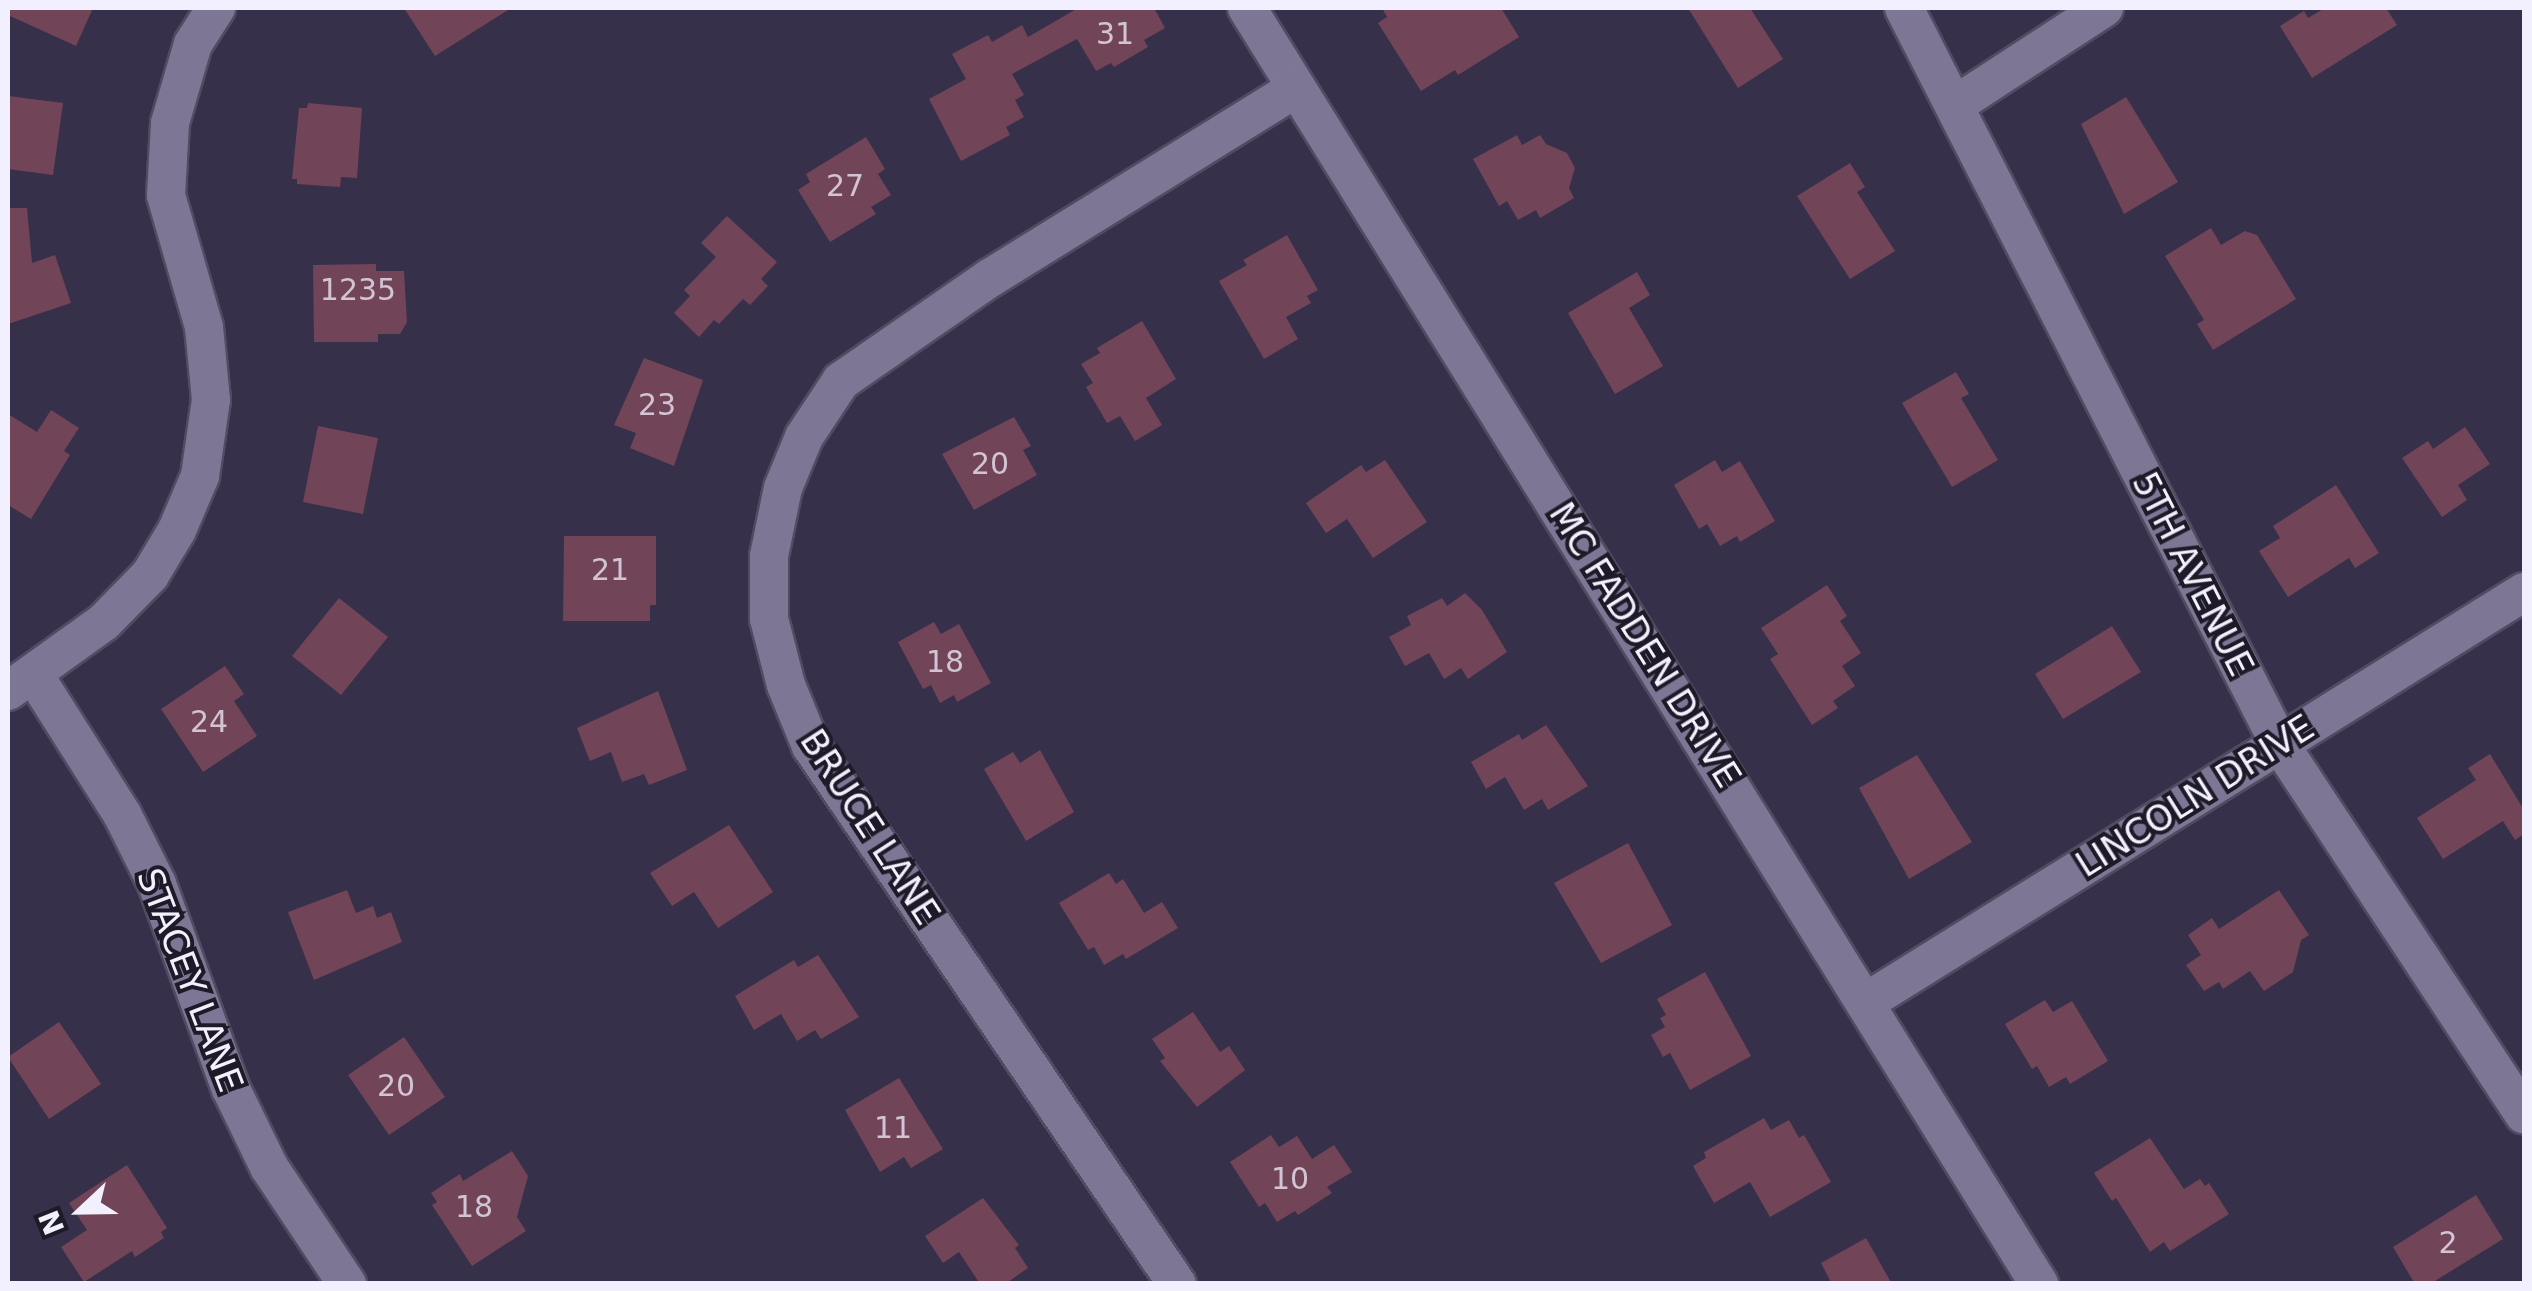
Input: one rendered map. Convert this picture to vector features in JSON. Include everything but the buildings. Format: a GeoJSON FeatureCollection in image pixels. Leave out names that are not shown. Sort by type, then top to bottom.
{"type":"FeatureCollection","features":[{"type":"Feature","properties":{"kind":"street"},"geometry":{"type":"LineString","coordinates":[[21,684],[104,622],[150,576],[177,530],[200,476],[211,400],[204,327],[166,195],[170,123],[193,44],[216,8]]}},
{"type":"Feature","properties":{"kind":"street","name":"MC FADDEN DRIVE"},"geometry":{"type":"LineString","coordinates":[[1247,8],[2039,1284]]}},
{"type":"Feature","properties":{"kind":"street","name":"5TH AVENUE"},"geometry":{"type":"LineString","coordinates":[[1904,8],[2279,743],[2524,1115]]}},
{"type":"Feature","properties":{"kind":"street"},"geometry":{"type":"LineString","coordinates":[[1955,105],[2104,8]]}},
{"type":"Feature","properties":{"kind":"street","name":"BRUCE LANE"},"geometry":{"type":"LineString","coordinates":[[1177,1284],[811,746],[786,686],[769,619],[769,556],[782,488],[804,437],[840,381],[990,278],[1296,88]]}},
{"type":"Feature","properties":{"kind":"street","name":"LINCOLN DRIVE"},"geometry":{"type":"LineString","coordinates":[[1866,1002],[2524,592]]}},
{"type":"Feature","properties":{"kind":"street","name":"STACEY LANE"},"geometry":{"type":"LineString","coordinates":[[21,684],[122,814],[157,884],[230,1089],[270,1168],[346,1284]]}}]}
